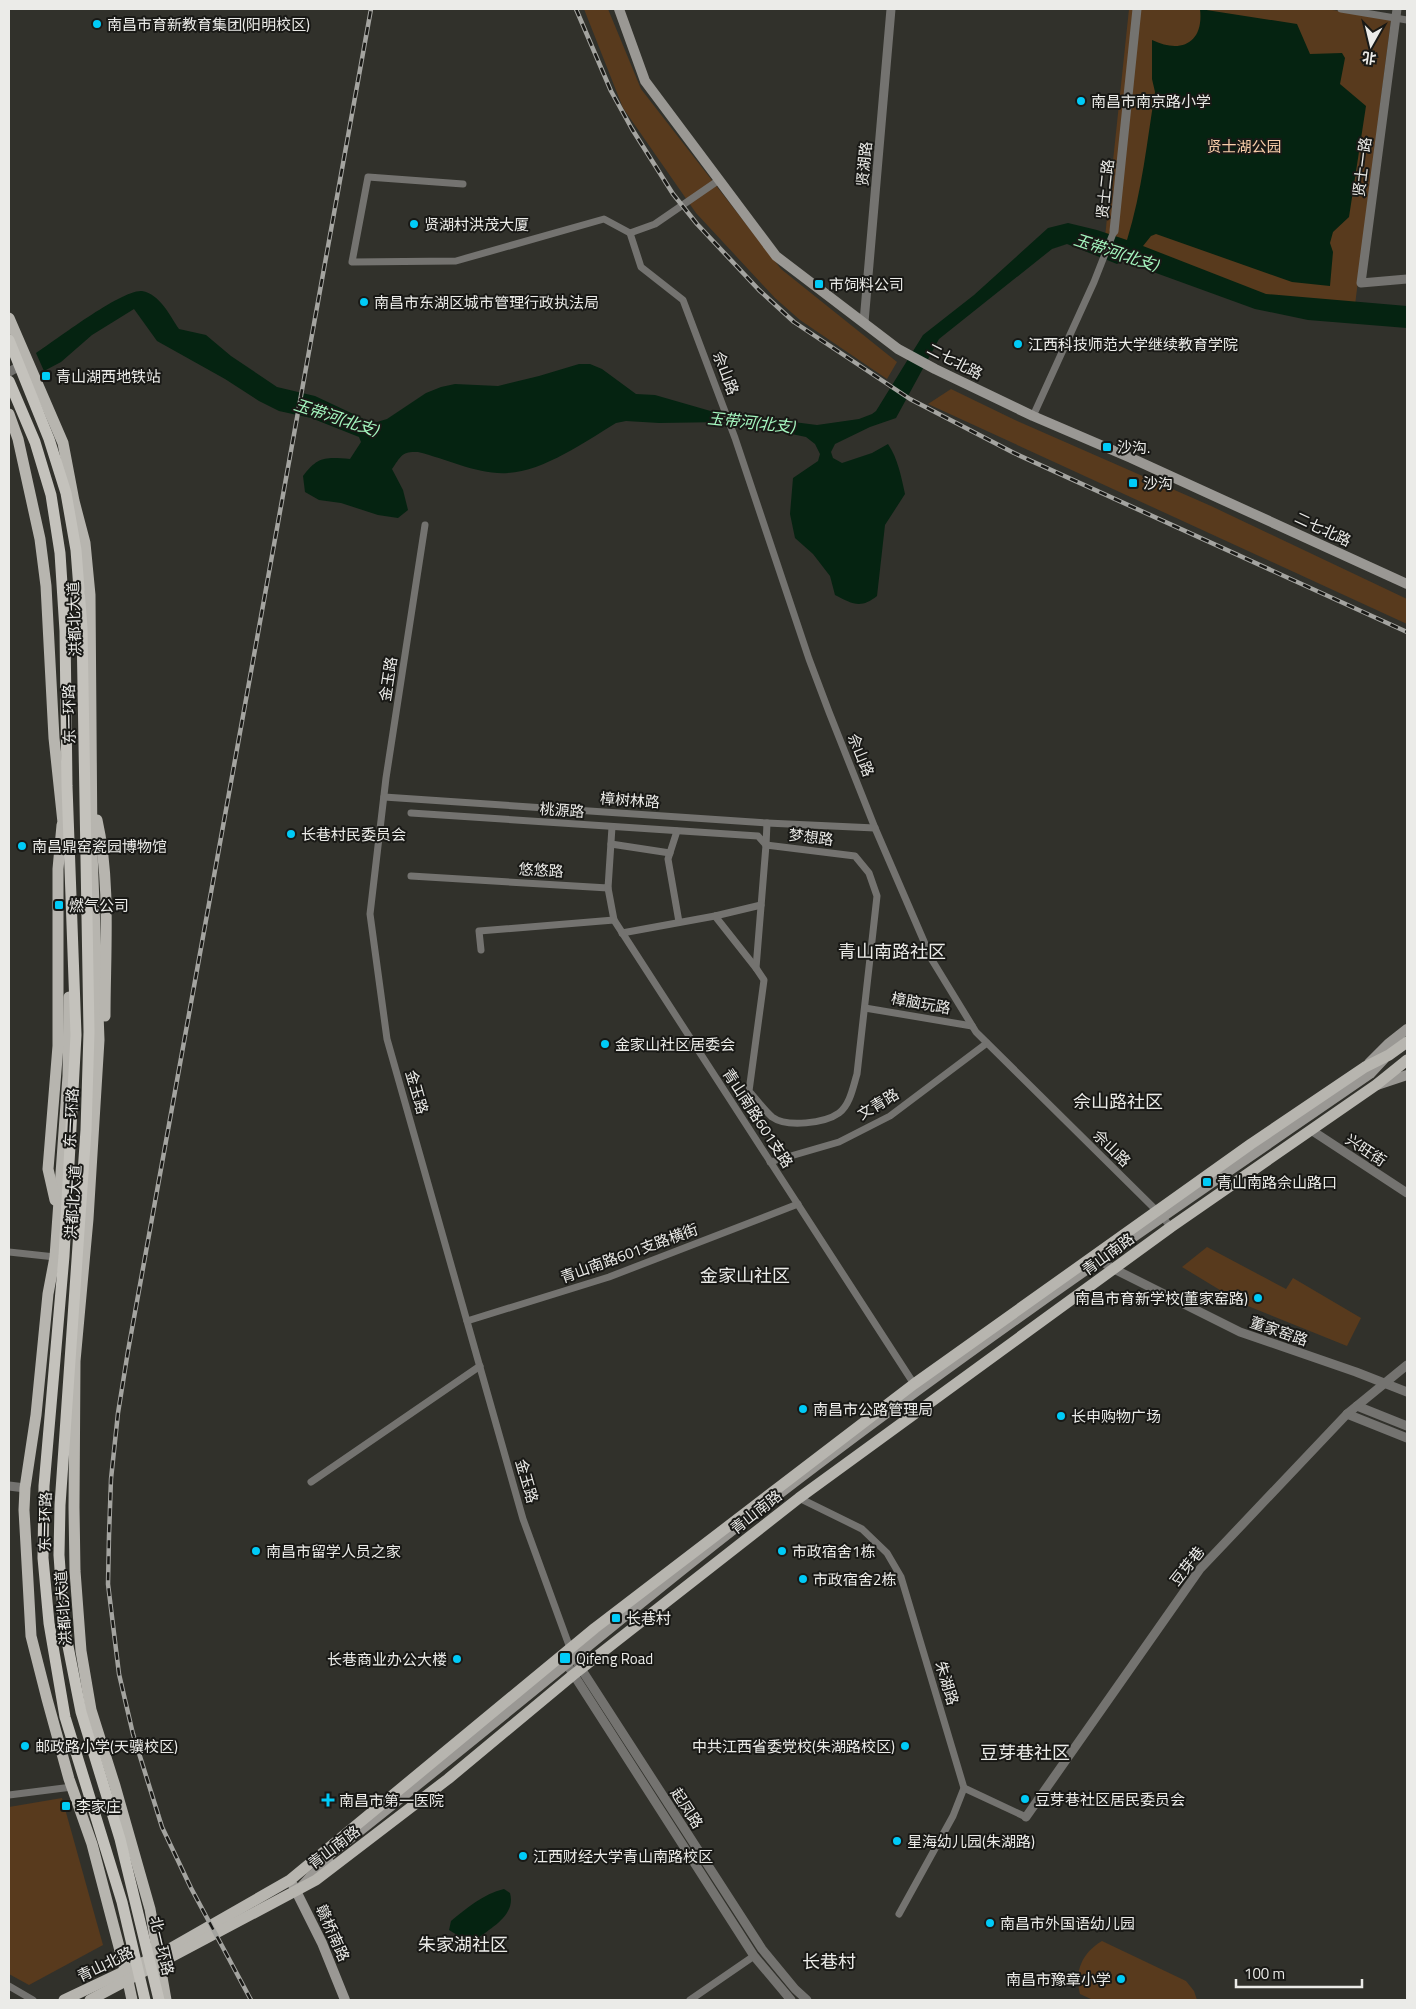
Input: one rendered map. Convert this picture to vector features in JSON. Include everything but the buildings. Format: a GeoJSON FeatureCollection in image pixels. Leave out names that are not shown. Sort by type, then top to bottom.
{"type":"FeatureCollection","features":[{"type":"Feature","properties":{"kind":"highway","name":"东一环路"},"geometry":{"type":"LineString","coordinates":[[9,340],[49,439],[66,492],[76,550],[82,628],[89,1022],[86,1130],[66,1398],[59,1555],[64,1626],[80,1712],[120,1838],[136,1899]]}},
{"type":"Feature","properties":{"kind":"highway","name":"东一环路"},"geometry":{"type":"LineString","coordinates":[[9,381],[35,442],[52,495],[60,553],[65,631],[67,786],[76,1035],[64,1256],[44,1486],[43,1558],[49,1623],[65,1717],[122,1902]]}},
{"type":"Feature","properties":{"kind":"highway","name":"北一环路"},"geometry":{"type":"LineString","coordinates":[[136,1899],[159,2000]]}},
{"type":"Feature","properties":{"kind":"highway","name":"北一环路"},"geometry":{"type":"LineString","coordinates":[[122,1902],[145,2000]]}},
{"type":"Feature","properties":{"kind":"main road","name":"二七北路"},"geometry":{"type":"LineString","coordinates":[[619,9],[645,81],[776,256],[898,349],[1033,416],[1131,458],[1407,584]]}},
{"type":"Feature","properties":{"kind":"main road","name":"洪都北大道"},"geometry":{"type":"LineString","coordinates":[[9,318],[63,443],[74,501],[85,542],[90,595],[92,851],[99,1040],[88,1219],[76,1361],[75,1571],[81,1651],[90,1710],[115,1786],[150,1909],[166,2000]]}},
{"type":"Feature","properties":{"kind":"main road","name":"洪都北大道"},"geometry":{"type":"LineString","coordinates":[[9,414],[11,428],[30,491],[40,539],[45,576],[54,738],[64,831],[70,1021],[55,1257],[48,1294],[37,1406],[25,1488],[24,1510],[31,1636],[72,1787],[92,1844],[132,2000]]}},
{"type":"Feature","properties":{"kind":"main road"},"geometry":{"type":"LineString","coordinates":[[85,777],[100,835],[105,902],[104,1052],[95,1184],[88,1219]]}},
{"type":"Feature","properties":{"kind":"main road"},"geometry":{"type":"LineString","coordinates":[[57,1211],[48,1169],[58,1046],[58,869],[67,786]]}},
{"type":"Feature","properties":{"kind":"main road","name":"青山南路"},"geometry":{"type":"LineString","coordinates":[[1365,1067],[1388,1044],[1407,1029]]}},
{"type":"Feature","properties":{"kind":"main road","name":"青山南路"},"geometry":{"type":"LineString","coordinates":[[159,1960],[297,1892],[324,1874],[448,1779],[571,1662],[798,1498],[1103,1262],[1164,1219],[1251,1144],[1365,1067],[1389,1055],[1407,1042]]}},
{"type":"Feature","properties":{"kind":"main road"},"geometry":{"type":"LineString","coordinates":[[1164,1219],[1370,1074],[1389,1055]]}},
{"type":"Feature","properties":{"kind":"main road"},"geometry":{"type":"LineString","coordinates":[[1164,1219],[1374,1079],[1403,1063]]}},
{"type":"Feature","properties":{"kind":"main road","name":"青山南路"},"geometry":{"type":"LineString","coordinates":[[159,1960],[290,1880],[571,1662],[914,1384],[1103,1262],[1164,1219],[1311,1130],[1376,1085],[1403,1063]]}},
{"type":"Feature","properties":{"kind":"main road","name":"青山南路"},"geometry":{"type":"LineString","coordinates":[[1376,1085],[1407,1075]]}},
{"type":"Feature","properties":{"kind":"main road"},"geometry":{"type":"LineString","coordinates":[[571,1662],[834,1452],[1016,1319],[1103,1262]]}},
{"type":"Feature","properties":{"kind":"main road","name":"赣桥南路"},"geometry":{"type":"LineString","coordinates":[[290,1880],[322,1943],[345,2000]]}},
{"type":"Feature","properties":{"kind":"main road","name":"青山北路"},"geometry":{"type":"LineString","coordinates":[[64,2000],[159,1960]]}},
{"type":"Feature","properties":{"kind":"main road","name":"青山北路"},"geometry":{"type":"LineString","coordinates":[[90,2000],[127,1975]]}},
{"type":"Feature","properties":{"kind":"street","name":"贤湖路"},"geometry":{"type":"LineString","coordinates":[[862,321],[889,9]]}},
{"type":"Feature","properties":{"kind":"street","name":"贤士二路"},"geometry":{"type":"LineString","coordinates":[[1033,416],[1094,282],[1114,231],[1137,9]]}},
{"type":"Feature","properties":{"kind":"street"},"geometry":{"type":"LineString","coordinates":[[1341,9],[1396,13],[1407,20]]}},
{"type":"Feature","properties":{"kind":"street","name":"贤士一路"},"geometry":{"type":"LineString","coordinates":[[1396,13],[1361,283],[1407,279]]}},
{"type":"Feature","properties":{"kind":"street"},"geometry":{"type":"LineString","coordinates":[[463,184],[368,177],[352,262],[456,262],[604,219],[630,233],[655,224],[719,180]]}},
{"type":"Feature","properties":{"kind":"street","name":"佘山路"},"geometry":{"type":"LineString","coordinates":[[630,233],[641,267],[682,300],[735,438],[809,659],[875,828],[932,960],[972,1026],[987,1043],[1164,1219]]}},
{"type":"Feature","properties":{"kind":"street"},"geometry":{"type":"LineString","coordinates":[[9,372],[28,361]]}},
{"type":"Feature","properties":{"kind":"street","name":"金玉路"},"geometry":{"type":"LineString","coordinates":[[425,525],[384,796],[370,914],[387,1038],[523,1519],[571,1662]]}},
{"type":"Feature","properties":{"kind":"street","name":"樟树林路"},"geometry":{"type":"LineString","coordinates":[[384,796],[767,823],[875,828]]}},
{"type":"Feature","properties":{"kind":"street","name":"桃源路"},"geometry":{"type":"LineString","coordinates":[[411,814],[758,836],[766,845]]}},
{"type":"Feature","properties":{"kind":"street"},"geometry":{"type":"LineString","coordinates":[[766,845],[767,823]]}},
{"type":"Feature","properties":{"kind":"street"},"geometry":{"type":"LineString","coordinates":[[481,950],[479,931],[614,920],[608,888],[612,827]]}},
{"type":"Feature","properties":{"kind":"street"},"geometry":{"type":"LineString","coordinates":[[677,831],[668,859],[679,922]]}},
{"type":"Feature","properties":{"kind":"street"},"geometry":{"type":"LineString","coordinates":[[611,844],[670,853]]}},
{"type":"Feature","properties":{"kind":"street","name":"梦想路"},"geometry":{"type":"LineString","coordinates":[[766,845],[855,856],[869,873],[877,896],[857,1074],[851,1096],[840,1112],[824,1120],[799,1124],[774,1118],[749,1091],[764,980],[756,968],[766,845]]}},
{"type":"Feature","properties":{"kind":"street","name":"悠悠路"},"geometry":{"type":"LineString","coordinates":[[411,876],[608,888]]}},
{"type":"Feature","properties":{"kind":"street"},"geometry":{"type":"LineString","coordinates":[[622,933],[715,916],[761,905]]}},
{"type":"Feature","properties":{"kind":"street"},"geometry":{"type":"LineString","coordinates":[[715,916],[756,968]]}},
{"type":"Feature","properties":{"kind":"street","name":"青山南路601支路"},"geometry":{"type":"LineString","coordinates":[[614,920],[914,1384]]}},
{"type":"Feature","properties":{"kind":"street","name":"樟脑玩路"},"geometry":{"type":"LineString","coordinates":[[865,1008],[972,1026]]}},
{"type":"Feature","properties":{"kind":"street","name":"文青路"},"geometry":{"type":"LineString","coordinates":[[770,1162],[839,1142],[890,1116],[987,1043]]}},
{"type":"Feature","properties":{"kind":"street","name":"兴旺街"},"geometry":{"type":"LineString","coordinates":[[1311,1130],[1407,1193]]}},
{"type":"Feature","properties":{"kind":"street","name":"青山南路601支路横街"},"geometry":{"type":"LineString","coordinates":[[467,1321],[609,1276],[798,1204]]}},
{"type":"Feature","properties":{"kind":"street"},"geometry":{"type":"LineString","coordinates":[[9,1252],[55,1257]]}},
{"type":"Feature","properties":{"kind":"street","name":"董家窑路"},"geometry":{"type":"LineString","coordinates":[[1103,1262],[1240,1332],[1356,1372],[1407,1392]]}},
{"type":"Feature","properties":{"kind":"street","name":"豆芽巷"},"geometry":{"type":"LineString","coordinates":[[1026,1817],[1200,1569],[1347,1414],[1407,1365]]}},
{"type":"Feature","properties":{"kind":"street"},"geometry":{"type":"LineString","coordinates":[[311,1482],[480,1366]]}},
{"type":"Feature","properties":{"kind":"street"},"geometry":{"type":"LineString","coordinates":[[1357,1406],[1407,1426]]}},
{"type":"Feature","properties":{"kind":"street"},"geometry":{"type":"LineString","coordinates":[[1347,1414],[1407,1438]]}},
{"type":"Feature","properties":{"kind":"street"},"geometry":{"type":"LineString","coordinates":[[9,1486],[25,1488]]}},
{"type":"Feature","properties":{"kind":"street","name":"朱湖路"},"geometry":{"type":"LineString","coordinates":[[798,1498],[862,1529],[887,1553],[892,1561],[901,1577],[964,1788]]}},
{"type":"Feature","properties":{"kind":"street","name":"起凤路"},"geometry":{"type":"LineString","coordinates":[[571,1662],[754,1956],[791,2000]]}},
{"type":"Feature","properties":{"kind":"street","name":"起凤路"},"geometry":{"type":"LineString","coordinates":[[571,1662],[762,1949],[795,1989],[807,2000]]}},
{"type":"Feature","properties":{"kind":"street"},"geometry":{"type":"LineString","coordinates":[[9,1795],[72,1787]]}},
{"type":"Feature","properties":{"kind":"street"},"geometry":{"type":"LineString","coordinates":[[899,1914],[953,1816],[964,1788],[1026,1817]]}},
{"type":"Feature","properties":{"kind":"street"},"geometry":{"type":"LineString","coordinates":[[690,2000],[754,1956]]}},
{"type":"Feature","properties":{"kind":"street"},"geometry":{"type":"LineString","coordinates":[[9,1986],[32,2000]]}},
{"type":"Feature","properties":{"kind":"green space"},"geometry":{"type":"Polygon","coordinates":[[[584,9],[608,9],[641,89],[781,269],[897,362],[887,379],[800,320],[775,298],[696,213],[623,108],[584,9]]]}},
{"type":"Feature","properties":{"kind":"green space","name":"贤士湖公园"},"geometry":{"type":"Polygon","coordinates":[[[1129,9],[1326,9],[1391,19],[1355,305],[1265,296],[1105,237],[1129,9]]]}},
{"type":"Feature","properties":{"kind":"green space"},"geometry":{"type":"Polygon","coordinates":[[[951,389],[1015,420],[1211,506],[1407,599],[1407,624],[928,404],[951,389]]]}},
{"type":"Feature","properties":{"kind":"green space"},"geometry":{"type":"Polygon","coordinates":[[[1207,1247],[1286,1289],[1293,1278],[1361,1318],[1347,1346],[1243,1304],[1182,1267],[1207,1247]]]}},
{"type":"Feature","properties":{"kind":"green space"},"geometry":{"type":"Polygon","coordinates":[[[62,1798],[103,1945],[29,1985],[9,1974],[9,1807],[62,1798]]]}},
{"type":"Feature","properties":{"kind":"green space","name":"南昌市豫章小学"},"geometry":{"type":"Polygon","coordinates":[[[1102,1941],[1186,1981],[1194,1991],[1197,2000],[1093,2000],[1080,1994],[1078,1978],[1081,1963],[1089,1951],[1102,1941]]]}},
{"type":"Feature","properties":{"kind":"water","name":"玉带河(北支)"},"geometry":{"type":"Polygon","coordinates":[[[1200,9],[1297,24],[1310,54],[1342,53],[1345,58],[1340,84],[1366,106],[1349,217],[1333,232],[1330,243],[1333,252],[1330,286],[1292,282],[1156,234],[1151,236],[1143,246],[1266,294],[1407,306],[1407,328],[1308,320],[1255,309],[1123,261],[1117,264],[1067,244],[1052,249],[939,339],[896,418],[870,427],[835,444],[831,452],[833,458],[842,463],[872,453],[888,444],[897,462],[905,494],[885,525],[877,596],[866,603],[852,603],[835,595],[830,576],[813,554],[795,538],[790,514],[793,478],[818,461],[820,454],[815,444],[806,437],[725,422],[659,423],[626,421],[616,423],[550,461],[522,471],[508,473],[485,472],[418,452],[408,452],[400,458],[392,469],[403,490],[408,510],[398,518],[378,515],[341,503],[319,500],[305,492],[303,476],[308,469],[323,459],[350,459],[361,442],[359,437],[311,418],[279,411],[259,401],[225,379],[157,341],[134,309],[92,335],[61,362],[44,371],[36,353],[105,306],[120,298],[142,291],[154,296],[159,301],[179,329],[206,335],[231,356],[277,387],[315,396],[366,420],[377,422],[387,419],[426,393],[441,387],[455,384],[498,386],[579,364],[590,364],[602,369],[636,394],[655,395],[714,412],[817,425],[859,419],[876,411],[923,335],[974,295],[1048,228],[1068,223],[1127,240],[1140,185],[1155,92],[1152,79],[1152,40],[1172,46],[1188,42],[1198,30],[1200,9]]]}},
{"type":"Feature","properties":{"kind":"water"},"geometry":{"type":"Polygon","coordinates":[[[504,1889],[510,1893],[511,1901],[506,1914],[477,1939],[462,1938],[449,1930],[451,1921],[469,1906],[489,1894],[504,1889]]]}},
{"type":"Feature","properties":{"kind":"railway"},"geometry":{"type":"LineString","coordinates":[[251,2000],[191,1888],[162,1827],[133,1734],[119,1674],[108,1584],[111,1479],[118,1413],[128,1351],[371,9]]}},
{"type":"Feature","properties":{"kind":"railway"},"geometry":{"type":"LineString","coordinates":[[576,9],[611,91],[632,129],[673,194],[697,224],[759,290],[794,322],[910,399],[1014,453],[1407,632]]}},
{"type":"Feature","properties":{"kind":"place","name":"南昌市育新教育集团(阳明校区)"},"geometry":{"type":"Point","coordinates":[97,24]}},
{"type":"Feature","properties":{"kind":"place","name":"南昌市南京路小学"},"geometry":{"type":"Point","coordinates":[1081,101]}},
{"type":"Feature","properties":{"kind":"place","name":"贤湖村洪茂大厦"},"geometry":{"type":"Point","coordinates":[414,224]}},
{"type":"Feature","properties":{"kind":"place","name":"市饲料公司"},"geometry":{"type":"Point","coordinates":[819,284]}},
{"type":"Feature","properties":{"kind":"place","name":"南昌市东湖区城市管理行政执法局"},"geometry":{"type":"Point","coordinates":[364,302]}},
{"type":"Feature","properties":{"kind":"place","name":"江西科技师范大学继续教育学院"},"geometry":{"type":"Point","coordinates":[1018,344]}},
{"type":"Feature","properties":{"kind":"place","name":"青山湖西地铁站"},"geometry":{"type":"Point","coordinates":[46,376]}},
{"type":"Feature","properties":{"kind":"place","name":"沙沟."},"geometry":{"type":"Point","coordinates":[1107,447]}},
{"type":"Feature","properties":{"kind":"place","name":"沙沟"},"geometry":{"type":"Point","coordinates":[1133,483]}},
{"type":"Feature","properties":{"kind":"place","name":"长巷村民委员会"},"geometry":{"type":"Point","coordinates":[291,834]}},
{"type":"Feature","properties":{"kind":"place","name":"南昌鼎窑瓷园博物馆"},"geometry":{"type":"Point","coordinates":[22,846]}},
{"type":"Feature","properties":{"kind":"place","name":"燃气公司"},"geometry":{"type":"Point","coordinates":[59,905]}},
{"type":"Feature","properties":{"kind":"place","name":"金家山社区居委会"},"geometry":{"type":"Point","coordinates":[605,1044]}},
{"type":"Feature","properties":{"kind":"place","name":"青山南路佘山路口"},"geometry":{"type":"Point","coordinates":[1207,1182]}},
{"type":"Feature","properties":{"kind":"place","name":"南昌市育新学校(董家窑路)"},"geometry":{"type":"Point","coordinates":[1258,1298]}},
{"type":"Feature","properties":{"kind":"place","name":"南昌市公路管理局"},"geometry":{"type":"Point","coordinates":[803,1409]}},
{"type":"Feature","properties":{"kind":"place","name":"长申购物广场"},"geometry":{"type":"Point","coordinates":[1061,1416]}},
{"type":"Feature","properties":{"kind":"place","name":"南昌市留学人员之家"},"geometry":{"type":"Point","coordinates":[256,1551]}},
{"type":"Feature","properties":{"kind":"place","name":"市政宿舍1栋"},"geometry":{"type":"Point","coordinates":[782,1551]}},
{"type":"Feature","properties":{"kind":"place","name":"市政宿舍2栋"},"geometry":{"type":"Point","coordinates":[803,1579]}},
{"type":"Feature","properties":{"kind":"place","name":"长巷村"},"geometry":{"type":"Point","coordinates":[616,1618]}},
{"type":"Feature","properties":{"kind":"place","name":"Qifeng Road"},"geometry":{"type":"Point","coordinates":[565,1658]}},
{"type":"Feature","properties":{"kind":"place","name":"长巷商业办公大楼"},"geometry":{"type":"Point","coordinates":[457,1659]}},
{"type":"Feature","properties":{"kind":"place","name":"邮政路小学(天骥校区)"},"geometry":{"type":"Point","coordinates":[25,1746]}},
{"type":"Feature","properties":{"kind":"place","name":"中共江西省委党校(朱湖路校区)"},"geometry":{"type":"Point","coordinates":[905,1746]}},
{"type":"Feature","properties":{"kind":"place","name":"豆芽巷社区居民委员会"},"geometry":{"type":"Point","coordinates":[1025,1799]}},
{"type":"Feature","properties":{"kind":"place","name":"南昌市第一医院"},"geometry":{"type":"Point","coordinates":[328,1800]}},
{"type":"Feature","properties":{"kind":"place","name":"李家庄"},"geometry":{"type":"Point","coordinates":[66,1806]}},
{"type":"Feature","properties":{"kind":"place","name":"星海幼儿园(朱湖路)"},"geometry":{"type":"Point","coordinates":[897,1841]}},
{"type":"Feature","properties":{"kind":"place","name":"江西财经大学青山南路校区"},"geometry":{"type":"Point","coordinates":[523,1856]}},
{"type":"Feature","properties":{"kind":"place","name":"南昌市外国语幼儿园"},"geometry":{"type":"Point","coordinates":[990,1923]}},
{"type":"Feature","properties":{"kind":"place","name":"南昌市豫章小学"},"geometry":{"type":"Point","coordinates":[1121,1979]}},
{"type":"Feature","properties":{"kind":"district","name":"青山南路社区"},"geometry":{"type":"Point","coordinates":[892,951]}},
{"type":"Feature","properties":{"kind":"district","name":"佘山路社区"},"geometry":{"type":"Point","coordinates":[1118,1101]}},
{"type":"Feature","properties":{"kind":"district","name":"金家山社区"},"geometry":{"type":"Point","coordinates":[745,1275]}},
{"type":"Feature","properties":{"kind":"district","name":"豆芽巷社区"},"geometry":{"type":"Point","coordinates":[1025,1752]}},
{"type":"Feature","properties":{"kind":"district","name":"朱家湖社区"},"geometry":{"type":"Point","coordinates":[463,1944]}},
{"type":"Feature","properties":{"kind":"district","name":"长巷村"},"geometry":{"type":"Point","coordinates":[829,1961]}}]}
